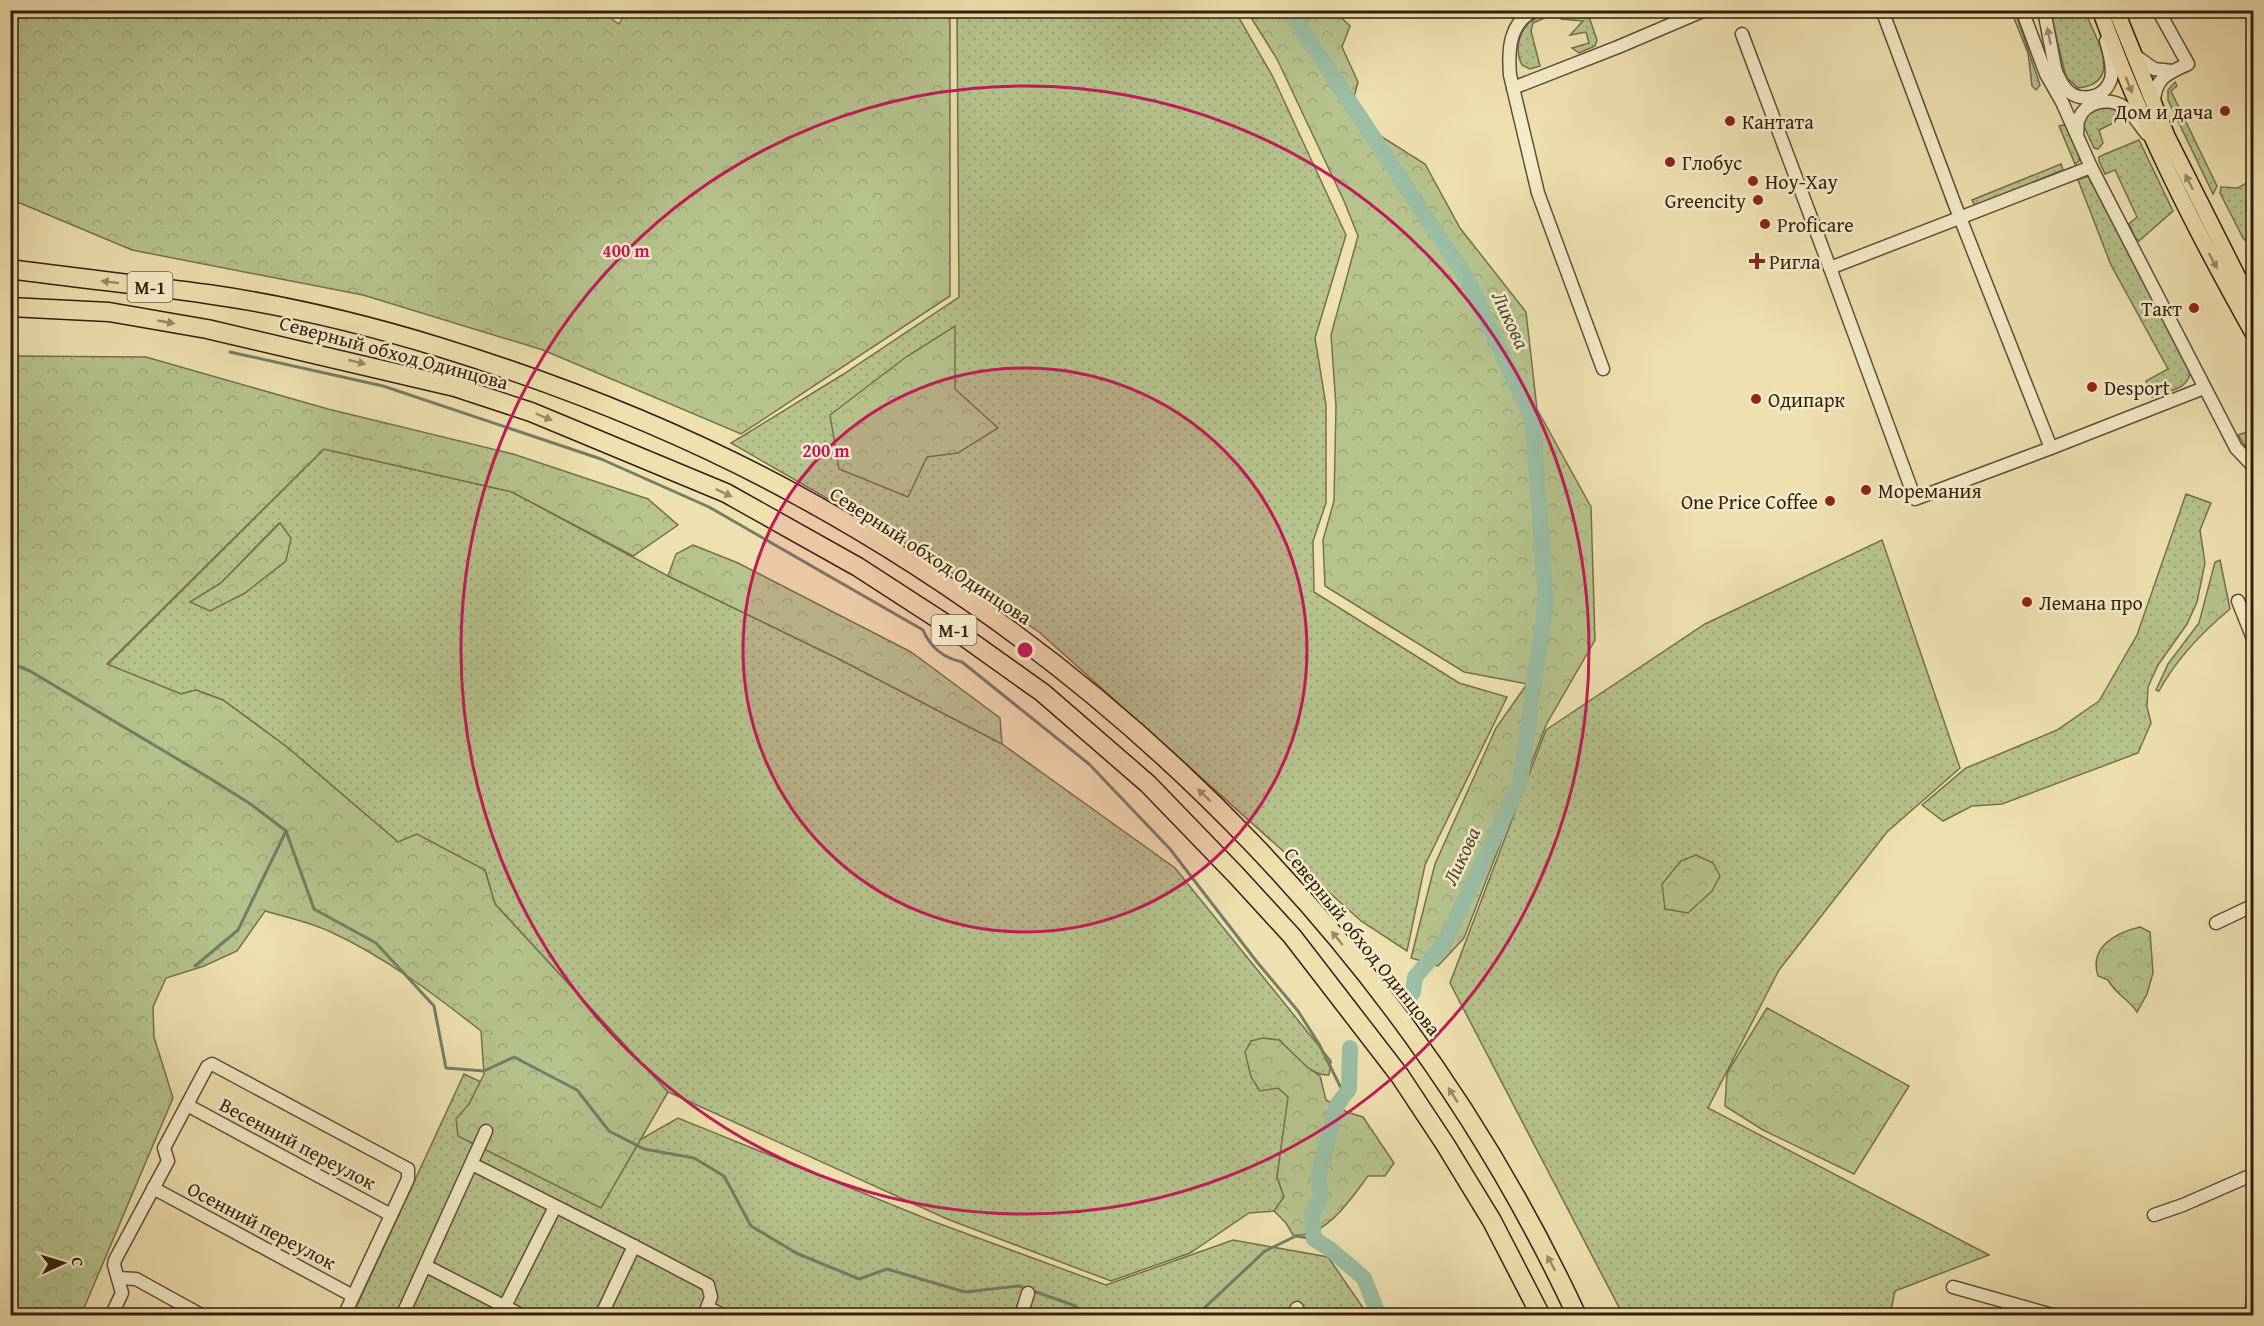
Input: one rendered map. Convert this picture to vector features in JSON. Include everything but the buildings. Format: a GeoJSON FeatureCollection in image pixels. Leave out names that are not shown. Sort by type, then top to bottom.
{"type":"FeatureCollection","features":[{"type":"Feature","properties":{"kind":"highway","name":"Северный обход Одинцова"},"geometry":{"type":"LineString","coordinates":[[10,269],[222,297],[334,319],[449,350],[599,403],[729,460],[796,494],[870,537],[967,600],[1062,671],[1170,762],[1264,854],[1317,914],[1425,1052],[1473,1125],[1523,1210],[1576,1316]]}},
{"type":"Feature","properties":{"kind":"highway","name":"Северный обход Одинцова"},"geometry":{"type":"LineString","coordinates":[[10,307],[109,312],[207,329],[455,387],[531,412],[726,493],[858,567],[949,626],[1043,693],[1148,784],[1292,936],[1400,1076],[1445,1144],[1492,1221],[1541,1316]]}},
{"type":"Feature","properties":{"kind":"main road"},"geometry":{"type":"LineString","coordinates":[[2106,11],[2132,53],[2154,106],[2204,212],[2253,309]]}},
{"type":"Feature","properties":{"kind":"main road"},"geometry":{"type":"LineString","coordinates":[[2106,11],[2153,142],[2190,219],[2253,335]]}},
{"type":"Feature","properties":{"kind":"street"},"geometry":{"type":"LineString","coordinates":[[1536,10],[1528,13],[1516,25],[1512,36],[1509,56],[1513,88],[1538,193],[1604,369]]}},
{"type":"Feature","properties":{"kind":"street"},"geometry":{"type":"LineString","coordinates":[[1513,88],[1618,48],[1705,10]]}},
{"type":"Feature","properties":{"kind":"street"},"geometry":{"type":"LineString","coordinates":[[1882,10],[1960,219],[2050,448]]}},
{"type":"Feature","properties":{"kind":"street"},"geometry":{"type":"LineString","coordinates":[[2022,10],[2046,74],[2062,102],[2091,167],[2236,448],[2253,467]]}},
{"type":"Feature","properties":{"kind":"street"},"geometry":{"type":"LineString","coordinates":[[2044,10],[2062,102]]}},
{"type":"Feature","properties":{"kind":"street"},"geometry":{"type":"LineString","coordinates":[[2154,106],[2154,94],[2158,83],[2172,71],[2188,64],[2158,10]]}},
{"type":"Feature","properties":{"kind":"street"},"geometry":{"type":"LineString","coordinates":[[2055,70],[2065,88],[2075,96],[2087,98],[2104,90],[2112,73],[2106,11]]}},
{"type":"Feature","properties":{"kind":"street"},"geometry":{"type":"LineString","coordinates":[[1742,34],[1915,499],[2204,388]]}},
{"type":"Feature","properties":{"kind":"street"},"geometry":{"type":"LineString","coordinates":[[2132,53],[2154,69],[2172,71]]}},
{"type":"Feature","properties":{"kind":"street"},"geometry":{"type":"LineString","coordinates":[[2077,136],[2078,122],[2085,110],[2098,102],[2112,102],[2125,107],[2153,142]]}},
{"type":"Feature","properties":{"kind":"street"},"geometry":{"type":"LineString","coordinates":[[1830,268],[2091,167]]}},
{"type":"Feature","properties":{"kind":"street"},"geometry":{"type":"LineString","coordinates":[[2238,601],[2253,640]]}},
{"type":"Feature","properties":{"kind":"street"},"geometry":{"type":"LineString","coordinates":[[2216,923],[2253,905]]}},
{"type":"Feature","properties":{"kind":"street"},"geometry":{"type":"LineString","coordinates":[[111,1316],[122,1293],[115,1260],[168,1159],[164,1148],[211,1064],[408,1169],[408,1179],[344,1316]]}},
{"type":"Feature","properties":{"kind":"street","name":"Весенний переулок"},"geometry":{"type":"LineString","coordinates":[[187,1105],[391,1215]]}},
{"type":"Feature","properties":{"kind":"street"},"geometry":{"type":"LineString","coordinates":[[402,1316],[486,1131]]}},
{"type":"Feature","properties":{"kind":"street"},"geometry":{"type":"LineString","coordinates":[[472,1164],[708,1285],[711,1297],[706,1312],[725,1316]]}},
{"type":"Feature","properties":{"kind":"street"},"geometry":{"type":"LineString","coordinates":[[2154,1215],[2183,1205],[2253,1174]]}},
{"type":"Feature","properties":{"kind":"street","name":"Осенний переулок"},"geometry":{"type":"LineString","coordinates":[[153,1188],[353,1296]]}},
{"type":"Feature","properties":{"kind":"street"},"geometry":{"type":"LineString","coordinates":[[502,1311],[555,1207]]}},
{"type":"Feature","properties":{"kind":"street"},"geometry":{"type":"LineString","coordinates":[[601,1316],[634,1246]]}},
{"type":"Feature","properties":{"kind":"street"},"geometry":{"type":"LineString","coordinates":[[426,1266],[502,1311],[523,1316]]}},
{"type":"Feature","properties":{"kind":"street"},"geometry":{"type":"LineString","coordinates":[[118,1278],[136,1279],[203,1316]]}},
{"type":"Feature","properties":{"kind":"street"},"geometry":{"type":"LineString","coordinates":[[1953,1287],[2056,1316]]}},
{"type":"Feature","properties":{"kind":"street"},"geometry":{"type":"LineString","coordinates":[[1021,1316],[1028,1293]]}},
{"type":"Feature","properties":{"kind":"green space"},"geometry":{"type":"Polygon","coordinates":[[[598,10],[619,24],[627,10],[950,11],[950,296],[741,434],[543,350],[363,295],[132,250],[20,203],[11,202],[11,11],[598,10]]]}},
{"type":"Feature","properties":{"kind":"green space"},"geometry":{"type":"Polygon","coordinates":[[[957,11],[1235,11],[1273,77],[1346,235],[1315,338],[1326,405],[1326,503],[1313,541],[1314,592],[1459,683],[1507,697],[1425,865],[1407,951],[1361,921],[1039,632],[929,557],[731,443],[842,375],[959,297],[957,11]]]}},
{"type":"Feature","properties":{"kind":"green space"},"geometry":{"type":"Polygon","coordinates":[[[1247,11],[1334,11],[1350,26],[1342,47],[1358,82],[1353,101],[1363,125],[1425,164],[1460,228],[1526,312],[1537,409],[1591,507],[1595,640],[1546,725],[1464,938],[1438,966],[1411,958],[1435,864],[1496,728],[1527,684],[1464,672],[1325,586],[1323,540],[1334,501],[1336,406],[1331,335],[1358,236],[1344,201],[1277,59],[1247,11]]]}},
{"type":"Feature","properties":{"kind":"green space"},"geometry":{"type":"Polygon","coordinates":[[[1557,11],[1587,11],[1597,40],[1595,46],[1579,53],[1572,48],[1589,43],[1586,32],[1570,35],[1583,21],[1561,19],[1556,13],[1533,23],[1531,31],[1540,66],[1530,69],[1522,65],[1518,46],[1525,28],[1534,19],[1557,11]]]}},
{"type":"Feature","properties":{"kind":"green space"},"geometry":{"type":"Polygon","coordinates":[[[2011,11],[2015,11],[2040,85],[2036,90],[2032,86],[2028,53],[2011,11]]]}},
{"type":"Feature","properties":{"kind":"green space"},"geometry":{"type":"Polygon","coordinates":[[[2050,11],[2076,11],[2078,16],[2086,14],[2100,48],[2104,69],[2100,78],[2092,84],[2078,88],[2066,77],[2050,11]]]}},
{"type":"Feature","properties":{"kind":"green space"},"geometry":{"type":"Polygon","coordinates":[[[2175,82],[2177,86],[2171,91],[2217,186],[2213,194],[2168,100],[2168,90],[2175,82]]]}},
{"type":"Feature","properties":{"kind":"green space"},"geometry":{"type":"Polygon","coordinates":[[[2107,106],[2123,111],[2126,117],[2099,130],[2103,143],[2098,149],[2094,148],[2083,124],[2083,115],[2090,108],[2107,106]]]}},
{"type":"Feature","properties":{"kind":"green space"},"geometry":{"type":"Polygon","coordinates":[[[2059,126],[2067,127],[2080,155],[2079,161],[2075,164],[2059,126]]]}},
{"type":"Feature","properties":{"kind":"green space"},"geometry":{"type":"Polygon","coordinates":[[[2139,140],[2173,211],[2139,241],[2129,224],[2137,217],[2115,170],[2105,174],[2099,157],[2139,140]]]}},
{"type":"Feature","properties":{"kind":"green space"},"geometry":{"type":"Polygon","coordinates":[[[2061,164],[2063,170],[1975,206],[1972,200],[2061,164]]]}},
{"type":"Feature","properties":{"kind":"green space"},"geometry":{"type":"Polygon","coordinates":[[[2091,177],[2191,366],[2188,380],[2179,388],[2152,397],[2146,381],[2168,369],[2111,265],[2078,180],[2091,177]]]}},
{"type":"Feature","properties":{"kind":"green space"},"geometry":{"type":"Polygon","coordinates":[[[2253,179],[2253,248],[2243,238],[2220,193],[2221,187],[2238,188],[2253,179]]]}},
{"type":"Feature","properties":{"kind":"green space"},"geometry":{"type":"Polygon","coordinates":[[[955,326],[955,389],[998,428],[958,453],[927,457],[908,497],[839,469],[830,415],[906,357],[955,326]]]}},
{"type":"Feature","properties":{"kind":"green space"},"geometry":{"type":"Polygon","coordinates":[[[11,356],[146,357],[328,409],[513,454],[648,499],[678,525],[633,556],[512,492],[324,449],[107,664],[181,694],[196,690],[223,700],[287,747],[398,842],[417,834],[485,870],[495,904],[668,1092],[601,1208],[458,1136],[456,1119],[469,1104],[484,1074],[481,1031],[409,977],[371,953],[315,925],[265,911],[237,951],[204,966],[166,978],[153,1007],[154,1037],[173,1098],[81,1315],[11,1316],[11,356]]]}},
{"type":"Feature","properties":{"kind":"green space"},"geometry":{"type":"Polygon","coordinates":[[[2253,430],[2253,458],[2238,435],[2253,430]]]}},
{"type":"Feature","properties":{"kind":"green space"},"geometry":{"type":"Polygon","coordinates":[[[324,449],[512,492],[668,576],[839,659],[1002,744],[1175,868],[1331,1061],[1329,1075],[1315,1072],[1301,1063],[1279,1040],[1278,1088],[1289,1097],[1277,1177],[1284,1197],[1274,1211],[1249,1213],[1190,1253],[1111,1281],[947,1219],[668,1092],[495,904],[485,870],[398,842],[287,747],[223,700],[196,690],[181,694],[107,665],[324,449]],[[279,523],[221,583],[191,602],[210,610],[245,593],[279,523]]]}},
{"type":"Feature","properties":{"kind":"green space"},"geometry":{"type":"Polygon","coordinates":[[[2186,494],[2211,503],[2200,530],[2205,563],[2197,602],[2187,624],[2158,665],[2148,687],[2147,707],[2151,723],[2138,753],[2002,804],[1972,806],[1943,821],[1922,805],[1966,768],[2057,730],[2099,701],[2137,635],[2186,494]]]}},
{"type":"Feature","properties":{"kind":"green space"},"geometry":{"type":"Polygon","coordinates":[[[280,523],[291,538],[286,561],[245,593],[210,611],[190,602],[221,583],[280,523]]]}},
{"type":"Feature","properties":{"kind":"green space"},"geometry":{"type":"Polygon","coordinates":[[[1882,540],[1960,768],[1887,832],[1779,970],[1708,1108],[1989,1255],[1895,1291],[1890,1315],[1623,1315],[1450,983],[1546,730],[1705,624],[1882,540]]]}},
{"type":"Feature","properties":{"kind":"green space"},"geometry":{"type":"Polygon","coordinates":[[[693,545],[738,563],[911,652],[1000,718],[1002,744],[839,659],[668,576],[676,554],[693,545]]]}},
{"type":"Feature","properties":{"kind":"green space"},"geometry":{"type":"Polygon","coordinates":[[[2220,560],[2230,609],[2190,647],[2159,691],[2156,690],[2168,664],[2199,623],[2215,562],[2220,560]]]}},
{"type":"Feature","properties":{"kind":"green space"},"geometry":{"type":"Polygon","coordinates":[[[1696,855],[1713,863],[1720,876],[1712,891],[1688,913],[1665,909],[1662,884],[1681,861],[1696,855]]]}},
{"type":"Feature","properties":{"kind":"green space"},"geometry":{"type":"Polygon","coordinates":[[[2140,927],[2150,932],[2153,973],[2147,994],[2137,1012],[2108,980],[2098,976],[2096,966],[2097,957],[2106,943],[2113,937],[2140,927]]]}},
{"type":"Feature","properties":{"kind":"green space"},"geometry":{"type":"Polygon","coordinates":[[[1767,1008],[1909,1086],[1854,1174],[1763,1130],[1725,1106],[1727,1073],[1767,1008]]]}},
{"type":"Feature","properties":{"kind":"green space"},"geometry":{"type":"Polygon","coordinates":[[[1263,1038],[1279,1040],[1307,1067],[1320,1076],[1326,1100],[1347,1112],[1363,1117],[1394,1163],[1385,1176],[1368,1176],[1336,1216],[1316,1230],[1305,1234],[1293,1235],[1286,1223],[1274,1211],[1284,1197],[1277,1177],[1288,1097],[1278,1088],[1260,1091],[1251,1077],[1245,1052],[1251,1041],[1263,1038]]]}},
{"type":"Feature","properties":{"kind":"green space"},"geometry":{"type":"Polygon","coordinates":[[[464,1074],[624,1149],[678,1118],[932,1221],[1106,1285],[1233,1240],[1328,1257],[1368,1315],[352,1316],[464,1074]]]}},
{"type":"Feature","properties":{"kind":"green space"},"geometry":{"type":"Polygon","coordinates":[[[2253,1253],[2253,1315],[2244,1315],[2253,1253]]]}},
{"type":"Feature","properties":{"kind":"waterway","name":"Ликова"},"geometry":{"type":"LineString","coordinates":[[1289,10],[1469,282],[1533,421],[1546,603],[1532,696]]}},
{"type":"Feature","properties":{"kind":"waterway"},"geometry":{"type":"LineString","coordinates":[[230,352],[383,386],[601,459],[709,507],[923,630],[938,651],[962,662],[1089,764],[1170,849],[1298,1011],[1319,1044],[1345,1096]]}},
{"type":"Feature","properties":{"kind":"waterway"},"geometry":{"type":"LineString","coordinates":[[10,663],[30,671],[211,779],[252,805],[286,831],[314,909],[376,943],[434,1006],[446,1068],[484,1071],[514,1057],[577,1090],[609,1131],[644,1149],[694,1158],[724,1176],[751,1226],[796,1253],[859,1279],[887,1269],[965,1292],[1019,1286],[1073,1305],[1089,1316]]}},
{"type":"Feature","properties":{"kind":"waterway","name":"Ликова"},"geometry":{"type":"LineString","coordinates":[[1399,1009],[1413,992],[1415,977],[1444,944],[1520,783],[1531,707]]}},
{"type":"Feature","properties":{"kind":"waterway"},"geometry":{"type":"LineString","coordinates":[[195,966],[238,930],[286,831]]}},
{"type":"Feature","properties":{"kind":"waterway","name":"Ликова"},"geometry":{"type":"LineString","coordinates":[[1350,1048],[1349,1089],[1337,1105],[1318,1178],[1321,1197],[1312,1215],[1314,1239],[1330,1249],[1364,1278],[1379,1316]]}},
{"type":"Feature","properties":{"kind":"waterway"},"geometry":{"type":"LineString","coordinates":[[1184,1316],[1201,1311],[1265,1251],[1296,1236],[1314,1239]]}},
{"type":"Feature","properties":{"kind":"place","name":"Дом и дача"},"geometry":{"type":"Point","coordinates":[2225,111]}},
{"type":"Feature","properties":{"kind":"place","name":"Кантата"},"geometry":{"type":"Point","coordinates":[1730,121]}},
{"type":"Feature","properties":{"kind":"place","name":"Глобус"},"geometry":{"type":"Point","coordinates":[1670,162]}},
{"type":"Feature","properties":{"kind":"place","name":"Ноу-Хау"},"geometry":{"type":"Point","coordinates":[1753,181]}},
{"type":"Feature","properties":{"kind":"place","name":"Greencity"},"geometry":{"type":"Point","coordinates":[1758,200]}},
{"type":"Feature","properties":{"kind":"place","name":"Proficare"},"geometry":{"type":"Point","coordinates":[1765,224]}},
{"type":"Feature","properties":{"kind":"place","name":"Ригла"},"geometry":{"type":"Point","coordinates":[1757,261]}},
{"type":"Feature","properties":{"kind":"place","name":"Такт"},"geometry":{"type":"Point","coordinates":[2194,308]}},
{"type":"Feature","properties":{"kind":"place","name":"Desport"},"geometry":{"type":"Point","coordinates":[2092,387]}},
{"type":"Feature","properties":{"kind":"place","name":"Одипарк"},"geometry":{"type":"Point","coordinates":[1756,399]}},
{"type":"Feature","properties":{"kind":"place","name":"Моремания"},"geometry":{"type":"Point","coordinates":[1866,490]}},
{"type":"Feature","properties":{"kind":"place","name":"One Price Coffee"},"geometry":{"type":"Point","coordinates":[1830,501]}},
{"type":"Feature","properties":{"kind":"place","name":"Лемана про"},"geometry":{"type":"Point","coordinates":[2027,602]}}]}
